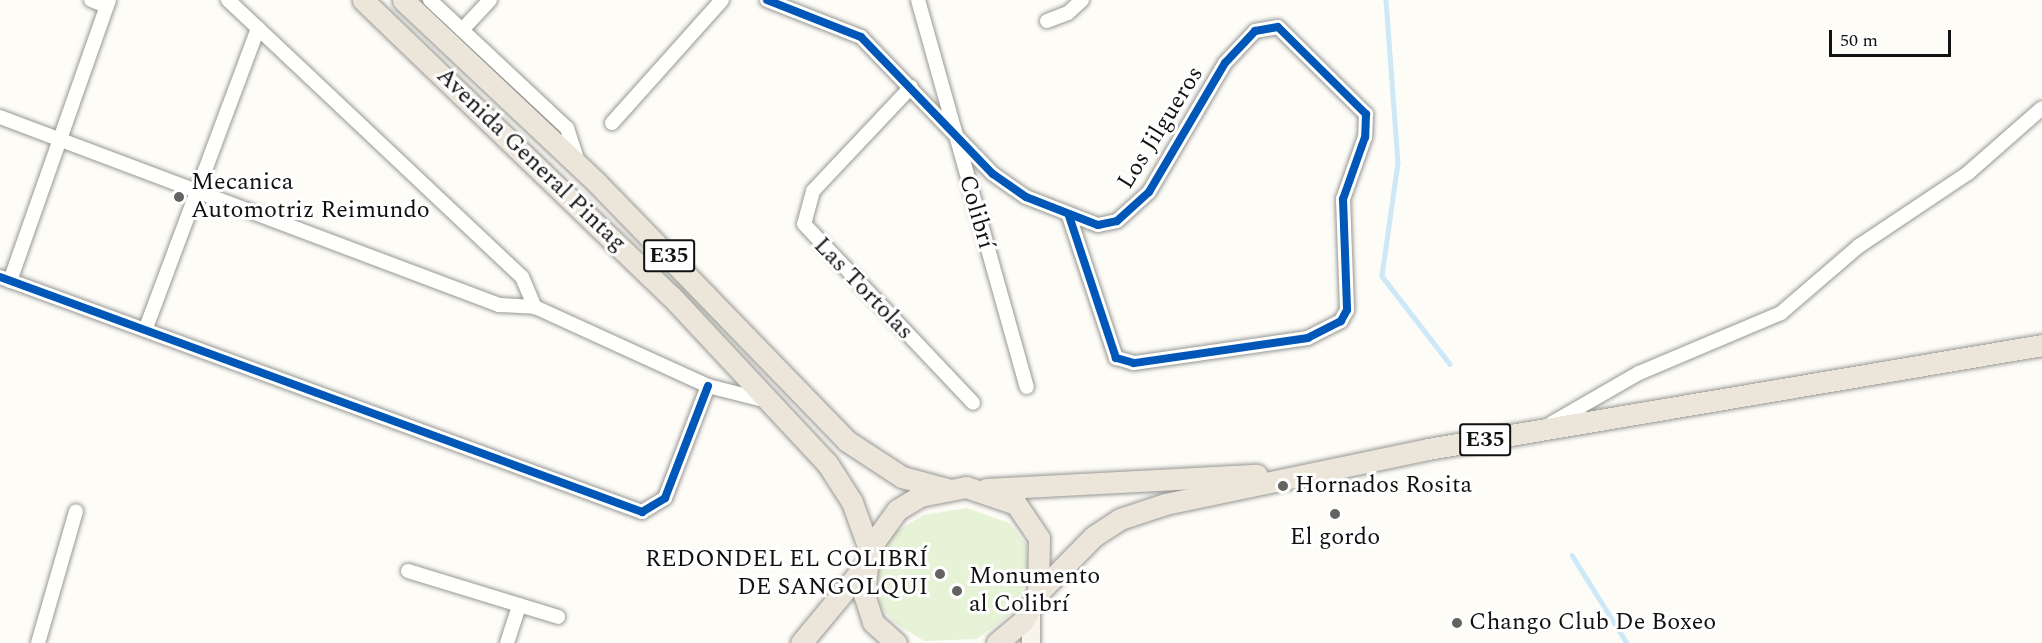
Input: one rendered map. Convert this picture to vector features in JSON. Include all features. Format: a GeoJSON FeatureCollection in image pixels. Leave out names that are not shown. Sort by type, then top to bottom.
{"type":"FeatureCollection","features":[{"type":"Feature","properties":{"kind":"highway","name":"Avenida General Pintag"},"geometry":{"type":"LineString","coordinates":[[363,0],[671,296],[774,407],[846,489],[867,558]]}},
{"type":"Feature","properties":{"kind":"highway","name":"Avenida General Pintag"},"geometry":{"type":"LineString","coordinates":[[403,0],[580,167],[847,441],[902,477],[947,489]]}},
{"type":"Feature","properties":{"kind":"highway","name":"E35"},"geometry":{"type":"LineString","coordinates":[[997,643],[1094,536],[1120,519],[1290,475],[2042,345]]}},
{"type":"Feature","properties":{"kind":"highway","name":"E35"},"geometry":{"type":"LineString","coordinates":[[896,643],[873,621],[864,595],[867,558],[897,510],[920,496],[947,489],[984,489],[1205,474],[1290,475]]}},
{"type":"Feature","properties":{"kind":"highway","name":"E35"},"geometry":{"type":"LineString","coordinates":[[984,489],[1016,504],[1030,518],[1042,556],[1035,601]]}},
{"type":"Feature","properties":{"kind":"highway"},"geometry":{"type":"LineString","coordinates":[[801,643],[867,558]]}},
{"type":"Feature","properties":{"kind":"main road"},"geometry":{"type":"LineString","coordinates":[[1031,643],[1035,601]]}},
{"type":"Feature","properties":{"kind":"street"},"geometry":{"type":"LineString","coordinates":[[91,0],[107,3],[5,279],[146,328],[642,512],[665,498],[708,386]]}},
{"type":"Feature","properties":{"kind":"street"},"geometry":{"type":"LineString","coordinates":[[228,0],[522,277],[535,307]]}},
{"type":"Feature","properties":{"kind":"street"},"geometry":{"type":"LineString","coordinates":[[462,30],[490,0]]}},
{"type":"Feature","properties":{"kind":"street"},"geometry":{"type":"LineString","coordinates":[[612,123],[722,0]]}},
{"type":"Feature","properties":{"kind":"street","name":"Los Jilgueros"},"geometry":{"type":"LineString","coordinates":[[766,0],[861,37],[993,174],[1069,216],[1098,225],[1131,210],[1149,192],[1225,63],[1255,31],[1278,27],[1360,105],[1368,121],[1343,200],[1347,310],[1341,321],[1308,338],[1122,361],[1111,351],[1069,216]]}},
{"type":"Feature","properties":{"kind":"street","name":"Colibrí"},"geometry":{"type":"LineString","coordinates":[[918,0],[953,135],[1027,387]]}},
{"type":"Feature","properties":{"kind":"street"},"geometry":{"type":"LineString","coordinates":[[1047,21],[1068,14],[1082,0]]}},
{"type":"Feature","properties":{"kind":"street"},"geometry":{"type":"LineString","coordinates":[[434,1],[567,128],[580,167]]}},
{"type":"Feature","properties":{"kind":"street"},"geometry":{"type":"LineString","coordinates":[[146,328],[200,190],[258,28]]}},
{"type":"Feature","properties":{"kind":"street","name":"Las Tortolas"},"geometry":{"type":"LineString","coordinates":[[910,87],[813,191],[804,224],[973,403]]}},
{"type":"Feature","properties":{"kind":"street"},"geometry":{"type":"LineString","coordinates":[[1540,430],[1639,373],[1787,309],[1859,246],[1968,173],[2042,108]]}},
{"type":"Feature","properties":{"kind":"street"},"geometry":{"type":"LineString","coordinates":[[0,117],[57,136],[499,305],[535,307],[708,386],[742,391],[774,407]]}},
{"type":"Feature","properties":{"kind":"street"},"geometry":{"type":"LineString","coordinates":[[38,643],[76,511]]}},
{"type":"Feature","properties":{"kind":"street"},"geometry":{"type":"LineString","coordinates":[[408,571],[558,617]]}},
{"type":"Feature","properties":{"kind":"street"},"geometry":{"type":"LineString","coordinates":[[507,643],[519,605]]}},
{"type":"Feature","properties":{"kind":"green space"},"geometry":{"type":"Polygon","coordinates":[[[967,508],[1009,523],[1026,544],[1030,576],[1008,616],[977,639],[924,641],[895,623],[880,606],[878,561],[893,534],[923,515],[967,508]]]}},
{"type":"Feature","properties":{"kind":"waterway"},"geometry":{"type":"LineString","coordinates":[[1386,0],[1398,163],[1382,276],[1450,364]]}},
{"type":"Feature","properties":{"kind":"waterway"},"geometry":{"type":"LineString","coordinates":[[1572,555],[1627,643]]}},
{"type":"Feature","properties":{"kind":"cycle path"},"geometry":{"type":"LineString","coordinates":[[767,0],[861,37],[993,174],[1026,197],[1098,225],[1117,221],[1149,192],[1225,63],[1255,31],[1278,27],[1366,114],[1365,137],[1343,199],[1347,310],[1341,321],[1308,338],[1134,363],[1116,358],[1069,216]]}},
{"type":"Feature","properties":{"kind":"cycle path"},"geometry":{"type":"LineString","coordinates":[[0,277],[642,512],[665,498],[708,386]]}},
{"type":"Feature","properties":{"kind":"place","name":"Mecanica Automotriz Reimundo"},"geometry":{"type":"Point","coordinates":[179,197]}},
{"type":"Feature","properties":{"kind":"place","name":"Hornados Rosita"},"geometry":{"type":"Point","coordinates":[1283,486]}},
{"type":"Feature","properties":{"kind":"place","name":"El gordo"},"geometry":{"type":"Point","coordinates":[1335,514]}},
{"type":"Feature","properties":{"kind":"place","name":"REDONDEL EL COLIBRÍ DE SANGOLQUI"},"geometry":{"type":"Point","coordinates":[940,574]}},
{"type":"Feature","properties":{"kind":"place","name":"Monumento al Colibrí"},"geometry":{"type":"Point","coordinates":[957,591]}},
{"type":"Feature","properties":{"kind":"place","name":"Chango Club De Boxeo"},"geometry":{"type":"Point","coordinates":[1457,623]}}]}
